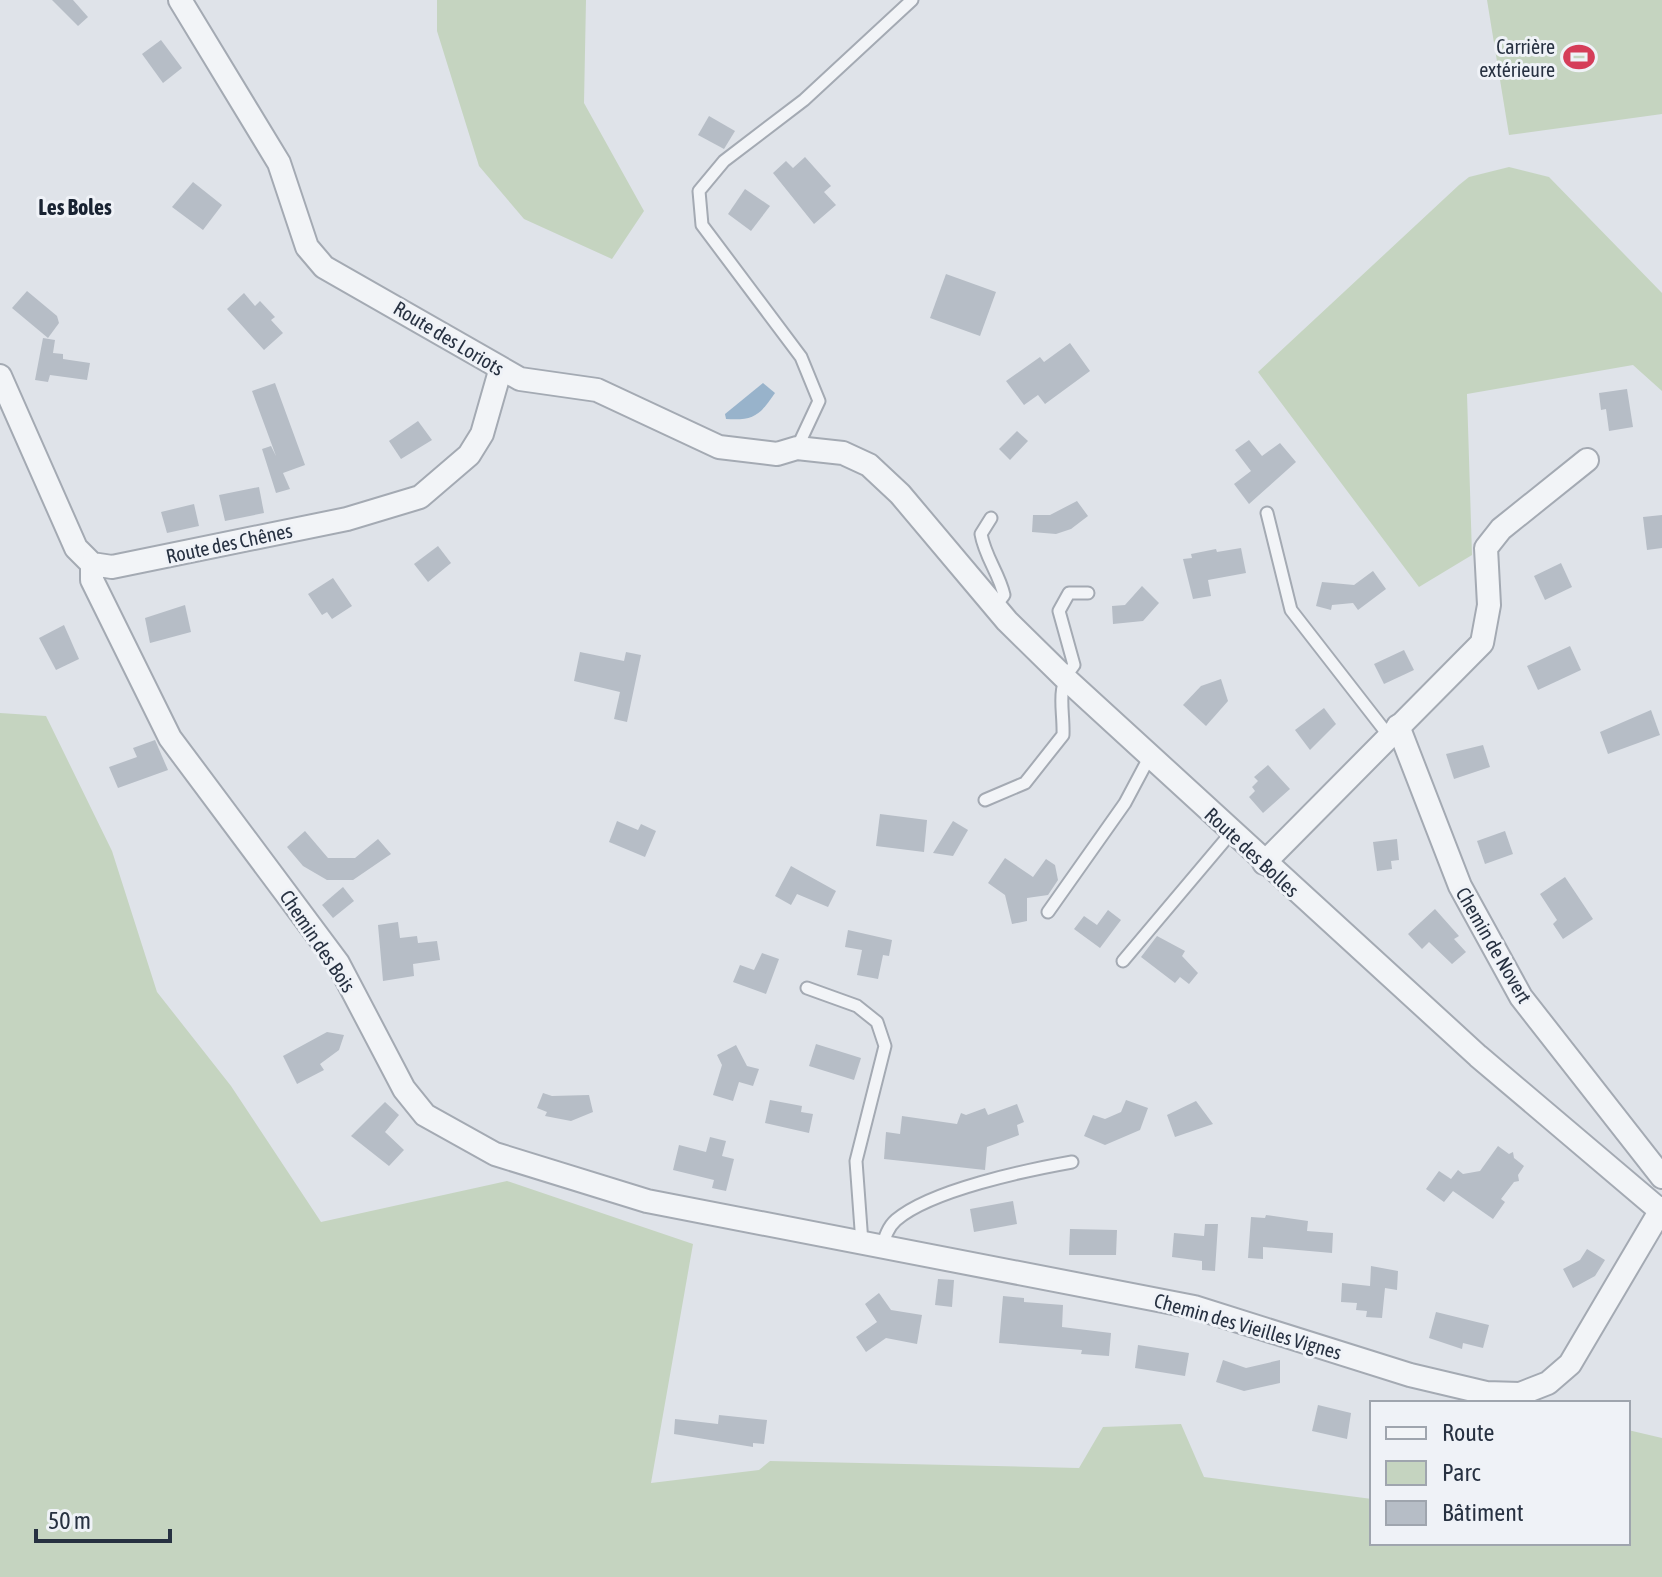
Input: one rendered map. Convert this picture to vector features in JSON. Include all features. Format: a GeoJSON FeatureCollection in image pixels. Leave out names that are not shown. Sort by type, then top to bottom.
{"type":"FeatureCollection","features":[{"type":"Feature","properties":{"kind":"street","name":"Route des Loriots"},"geometry":{"type":"LineString","coordinates":[[180,0],[279,163],[307,247],[324,267],[394,304],[500,371],[520,379],[597,390],[719,447],[777,454],[797,448],[843,453],[869,465]]}},
{"type":"Feature","properties":{"kind":"street","name":"Route des Chênes"},"geometry":{"type":"LineString","coordinates":[[92,564],[112,567],[347,519],[420,497],[469,455],[482,434],[500,371]]}},
{"type":"Feature","properties":{"kind":"street"},"geometry":{"type":"LineString","coordinates":[[0,376],[76,548],[92,564]]}},
{"type":"Feature","properties":{"kind":"street"},"geometry":{"type":"LineString","coordinates":[[1264,863],[1482,643],[1489,605],[1486,548],[1501,529],[1587,460]]}},
{"type":"Feature","properties":{"kind":"street","name":"Route des Bolles"},"geometry":{"type":"LineString","coordinates":[[869,465],[900,494],[995,607],[1064,677],[1478,1056],[1661,1210]]}},
{"type":"Feature","properties":{"kind":"street","name":"Chemin des Bois"},"geometry":{"type":"LineString","coordinates":[[92,564],[92,580],[170,738],[338,963],[404,1089],[425,1115],[495,1154],[647,1201]]}},
{"type":"Feature","properties":{"kind":"street","name":"Chemin de Novert"},"geometry":{"type":"LineString","coordinates":[[1394,731],[1460,886],[1521,997],[1662,1177]]}},
{"type":"Feature","properties":{"kind":"street","name":"Chemin des Vieilles Vignes"},"geometry":{"type":"LineString","coordinates":[[647,1201],[1194,1307],[1410,1375],[1486,1393],[1520,1394],[1548,1383],[1570,1364],[1661,1210]]}},
{"type":"Feature","properties":{"kind":"lane"},"geometry":{"type":"LineString","coordinates":[[797,448],[819,401],[801,357],[702,225],[699,191],[724,161],[804,100],[912,0]]}},
{"type":"Feature","properties":{"kind":"lane"},"geometry":{"type":"LineString","coordinates":[[1267,513],[1291,610],[1394,731]]}},
{"type":"Feature","properties":{"kind":"lane"},"geometry":{"type":"LineString","coordinates":[[991,518],[981,534],[985,555],[999,573],[1004,595],[995,607]]}},
{"type":"Feature","properties":{"kind":"lane"},"geometry":{"type":"LineString","coordinates":[[985,800],[1025,783],[1063,735],[1059,693],[1064,677],[1074,665],[1059,611],[1069,593],[1088,593]]}},
{"type":"Feature","properties":{"kind":"lane"},"geometry":{"type":"LineString","coordinates":[[1048,912],[1125,803],[1150,756]]}},
{"type":"Feature","properties":{"kind":"lane"},"geometry":{"type":"LineString","coordinates":[[1123,961],[1231,833]]}},
{"type":"Feature","properties":{"kind":"lane"},"geometry":{"type":"LineString","coordinates":[[807,988],[857,1006],[877,1022],[885,1046],[856,1161],[872,1245],[885,1235],[896,1220],[925,1204],[1008,1173],[1072,1162]]}},
{"type":"Feature","properties":{"kind":"green space"},"geometry":{"type":"Polygon","coordinates":[[[437,0],[586,0],[584,103],[644,211],[612,259],[524,219],[479,166],[437,31],[437,0]]]}},
{"type":"Feature","properties":{"kind":"green space","name":"Carrière extérieure"},"geometry":{"type":"Polygon","coordinates":[[[1487,0],[1662,0],[1662,114],[1509,135],[1487,0]]]}},
{"type":"Feature","properties":{"kind":"green space"},"geometry":{"type":"Polygon","coordinates":[[[1509,167],[1549,177],[1662,293],[1662,391],[1633,365],[1467,394],[1472,555],[1419,587],[1258,372],[1459,185],[1469,177],[1509,167]]]}},
{"type":"Feature","properties":{"kind":"green space"},"geometry":{"type":"Polygon","coordinates":[[[0,713],[46,716],[112,851],[157,992],[231,1086],[321,1222],[507,1181],[693,1244],[651,1483],[759,1470],[770,1461],[1079,1468],[1103,1427],[1181,1424],[1204,1477],[1370,1499],[1370,1545],[1630,1545],[1630,1430],[1662,1438],[1662,1577],[0,1577],[0,713]]]}},
{"type":"Feature","properties":{"kind":"water"},"geometry":{"type":"Polygon","coordinates":[[[763,383],[775,393],[765,407],[750,417],[726,419],[725,414],[763,383]]]}},
{"type":"Feature","properties":{"kind":"building"},"geometry":{"type":"Polygon","coordinates":[[[52,0],[73,0],[88,17],[78,26],[52,0]]]}},
{"type":"Feature","properties":{"kind":"building"},"geometry":{"type":"Polygon","coordinates":[[[161,40],[182,68],[163,83],[142,54],[161,40]]]}},
{"type":"Feature","properties":{"kind":"building"},"geometry":{"type":"Polygon","coordinates":[[[709,116],[735,131],[724,149],[698,135],[709,116]]]}},
{"type":"Feature","properties":{"kind":"building"},"geometry":{"type":"Polygon","coordinates":[[[805,157],[831,186],[824,192],[836,205],[814,224],[773,173],[786,161],[793,168],[805,157]]]}},
{"type":"Feature","properties":{"kind":"building"},"geometry":{"type":"Polygon","coordinates":[[[193,182],[222,205],[203,230],[172,207],[193,182]]]}},
{"type":"Feature","properties":{"kind":"building"},"geometry":{"type":"Polygon","coordinates":[[[745,189],[770,206],[751,231],[728,214],[745,189]]]}},
{"type":"Feature","properties":{"kind":"building"},"geometry":{"type":"Polygon","coordinates":[[[946,274],[996,292],[980,336],[930,318],[946,274]]]}},
{"type":"Feature","properties":{"kind":"building"},"geometry":{"type":"Polygon","coordinates":[[[27,291],[57,316],[59,323],[48,338],[12,308],[27,291]]]}},
{"type":"Feature","properties":{"kind":"building"},"geometry":{"type":"Polygon","coordinates":[[[244,293],[255,306],[260,301],[275,317],[271,320],[283,333],[264,350],[227,309],[244,293]]]}},
{"type":"Feature","properties":{"kind":"building"},"geometry":{"type":"Polygon","coordinates":[[[43,338],[55,340],[53,353],[63,354],[63,359],[90,363],[87,380],[50,375],[48,382],[35,380],[43,338]]]}},
{"type":"Feature","properties":{"kind":"building"},"geometry":{"type":"Polygon","coordinates":[[[1070,343],[1090,371],[1045,404],[1038,395],[1024,405],[1006,381],[1040,357],[1044,362],[1070,343]]]}},
{"type":"Feature","properties":{"kind":"building"},"geometry":{"type":"Polygon","coordinates":[[[275,383],[305,465],[283,473],[290,489],[276,493],[262,449],[271,446],[276,456],[252,391],[275,383]]]}},
{"type":"Feature","properties":{"kind":"building"},"geometry":{"type":"Polygon","coordinates":[[[1627,389],[1633,427],[1609,431],[1606,409],[1601,410],[1599,393],[1627,389]]]}},
{"type":"Feature","properties":{"kind":"building"},"geometry":{"type":"Polygon","coordinates":[[[418,421],[432,440],[401,459],[389,441],[418,421]]]}},
{"type":"Feature","properties":{"kind":"building"},"geometry":{"type":"Polygon","coordinates":[[[1017,431],[1028,441],[1010,460],[999,449],[1017,431]]]}},
{"type":"Feature","properties":{"kind":"building"},"geometry":{"type":"Polygon","coordinates":[[[1249,440],[1262,456],[1280,443],[1296,462],[1249,504],[1234,484],[1251,471],[1235,450],[1249,440]]]}},
{"type":"Feature","properties":{"kind":"building"},"geometry":{"type":"Polygon","coordinates":[[[259,487],[264,513],[225,521],[219,495],[259,487]]]}},
{"type":"Feature","properties":{"kind":"building"},"geometry":{"type":"Polygon","coordinates":[[[1077,501],[1088,516],[1071,529],[1056,534],[1032,532],[1033,515],[1050,515],[1077,501]]]}},
{"type":"Feature","properties":{"kind":"building"},"geometry":{"type":"Polygon","coordinates":[[[194,504],[199,526],[167,533],[161,512],[194,504]]]}},
{"type":"Feature","properties":{"kind":"building"},"geometry":{"type":"Polygon","coordinates":[[[1662,515],[1662,548],[1647,550],[1643,517],[1662,515]]]}},
{"type":"Feature","properties":{"kind":"building"},"geometry":{"type":"Polygon","coordinates":[[[438,546],[451,563],[428,582],[414,564],[438,546]]]}},
{"type":"Feature","properties":{"kind":"building"},"geometry":{"type":"Polygon","coordinates":[[[1241,548],[1246,573],[1208,580],[1211,596],[1193,599],[1183,559],[1192,558],[1191,554],[1216,549],[1217,552],[1241,548]]]}},
{"type":"Feature","properties":{"kind":"building"},"geometry":{"type":"Polygon","coordinates":[[[1561,563],[1572,587],[1545,600],[1534,576],[1561,563]]]}},
{"type":"Feature","properties":{"kind":"building"},"geometry":{"type":"Polygon","coordinates":[[[1373,571],[1386,589],[1358,610],[1353,603],[1332,605],[1331,610],[1316,606],[1322,582],[1354,585],[1373,571]]]}},
{"type":"Feature","properties":{"kind":"building"},"geometry":{"type":"Polygon","coordinates":[[[333,578],[352,606],[332,619],[327,612],[322,615],[308,594],[333,578]]]}},
{"type":"Feature","properties":{"kind":"building"},"geometry":{"type":"Polygon","coordinates":[[[1142,586],[1159,603],[1143,621],[1113,624],[1112,606],[1125,605],[1142,586]]]}},
{"type":"Feature","properties":{"kind":"building"},"geometry":{"type":"Polygon","coordinates":[[[185,605],[191,632],[150,643],[145,618],[185,605]]]}},
{"type":"Feature","properties":{"kind":"building"},"geometry":{"type":"Polygon","coordinates":[[[64,625],[79,659],[56,670],[39,638],[64,625]]]}},
{"type":"Feature","properties":{"kind":"building"},"geometry":{"type":"Polygon","coordinates":[[[1570,646],[1581,670],[1538,690],[1527,666],[1570,646]]]}},
{"type":"Feature","properties":{"kind":"building"},"geometry":{"type":"Polygon","coordinates":[[[1404,650],[1414,670],[1384,684],[1374,664],[1404,650]]]}},
{"type":"Feature","properties":{"kind":"building"},"geometry":{"type":"Polygon","coordinates":[[[580,652],[624,661],[626,652],[641,655],[627,722],[614,719],[620,692],[574,681],[580,652]]]}},
{"type":"Feature","properties":{"kind":"building"},"geometry":{"type":"Polygon","coordinates":[[[1221,679],[1228,701],[1206,726],[1183,705],[1201,686],[1221,679]]]}},
{"type":"Feature","properties":{"kind":"building"},"geometry":{"type":"Polygon","coordinates":[[[1324,708],[1336,724],[1310,750],[1295,730],[1324,708]]]}},
{"type":"Feature","properties":{"kind":"building"},"geometry":{"type":"Polygon","coordinates":[[[1651,710],[1660,735],[1608,754],[1600,732],[1651,710]]]}},
{"type":"Feature","properties":{"kind":"building"},"geometry":{"type":"Polygon","coordinates":[[[155,740],[168,770],[118,788],[109,767],[137,757],[133,748],[155,740]]]}},
{"type":"Feature","properties":{"kind":"building"},"geometry":{"type":"Polygon","coordinates":[[[1483,745],[1490,767],[1454,779],[1446,754],[1483,745]]]}},
{"type":"Feature","properties":{"kind":"building"},"geometry":{"type":"Polygon","coordinates":[[[1268,765],[1290,789],[1263,813],[1249,797],[1258,781],[1254,777],[1268,765]]]}},
{"type":"Feature","properties":{"kind":"building"},"geometry":{"type":"Polygon","coordinates":[[[880,814],[927,820],[924,852],[876,846],[880,814]]]}},
{"type":"Feature","properties":{"kind":"building"},"geometry":{"type":"Polygon","coordinates":[[[617,821],[638,830],[641,824],[656,831],[645,857],[609,842],[617,821]]]}},
{"type":"Feature","properties":{"kind":"building"},"geometry":{"type":"Polygon","coordinates":[[[953,821],[968,830],[953,856],[933,853],[953,821]]]}},
{"type":"Feature","properties":{"kind":"building"},"geometry":{"type":"Polygon","coordinates":[[[305,831],[328,858],[355,858],[378,839],[391,854],[353,880],[327,880],[303,866],[287,847],[305,831]]]}},
{"type":"Feature","properties":{"kind":"building"},"geometry":{"type":"Polygon","coordinates":[[[1505,831],[1513,854],[1485,864],[1477,841],[1505,831]]]}},
{"type":"Feature","properties":{"kind":"building"},"geometry":{"type":"Polygon","coordinates":[[[1397,839],[1399,860],[1391,861],[1392,869],[1377,871],[1373,842],[1397,839]]]}},
{"type":"Feature","properties":{"kind":"building"},"geometry":{"type":"Polygon","coordinates":[[[1005,858],[1033,877],[1046,859],[1055,865],[1058,880],[1048,895],[1027,898],[1027,921],[1012,924],[1005,895],[988,883],[1005,858]]]}},
{"type":"Feature","properties":{"kind":"building"},"geometry":{"type":"Polygon","coordinates":[[[791,866],[836,891],[828,907],[797,894],[791,905],[775,896],[791,866]]]}},
{"type":"Feature","properties":{"kind":"building"},"geometry":{"type":"Polygon","coordinates":[[[1565,877],[1593,919],[1563,939],[1553,924],[1557,920],[1540,894],[1565,877]]]}},
{"type":"Feature","properties":{"kind":"building"},"geometry":{"type":"Polygon","coordinates":[[[343,887],[354,901],[333,918],[322,905],[343,887]]]}},
{"type":"Feature","properties":{"kind":"building"},"geometry":{"type":"Polygon","coordinates":[[[1435,909],[1459,936],[1454,939],[1466,952],[1452,964],[1429,942],[1422,949],[1408,934],[1435,909]]]}},
{"type":"Feature","properties":{"kind":"building"},"geometry":{"type":"Polygon","coordinates":[[[1108,910],[1121,920],[1100,948],[1074,929],[1084,916],[1097,925],[1108,910]]]}},
{"type":"Feature","properties":{"kind":"building"},"geometry":{"type":"Polygon","coordinates":[[[398,922],[400,938],[417,936],[418,943],[437,941],[440,960],[413,964],[414,976],[383,981],[378,925],[398,922]]]}},
{"type":"Feature","properties":{"kind":"building"},"geometry":{"type":"Polygon","coordinates":[[[848,930],[892,940],[889,956],[883,955],[878,979],[857,975],[862,950],[845,947],[848,930]]]}},
{"type":"Feature","properties":{"kind":"building"},"geometry":{"type":"Polygon","coordinates":[[[1157,936],[1185,951],[1182,956],[1198,973],[1189,984],[1180,977],[1175,983],[1141,957],[1157,936]]]}},
{"type":"Feature","properties":{"kind":"building"},"geometry":{"type":"Polygon","coordinates":[[[762,953],[779,959],[766,994],[733,982],[740,965],[754,970],[762,953]]]}},
{"type":"Feature","properties":{"kind":"building"},"geometry":{"type":"Polygon","coordinates":[[[327,1032],[344,1035],[339,1050],[320,1064],[324,1070],[297,1084],[283,1056],[327,1032]]]}},
{"type":"Feature","properties":{"kind":"building"},"geometry":{"type":"Polygon","coordinates":[[[816,1044],[861,1058],[854,1080],[809,1066],[816,1044]]]}},
{"type":"Feature","properties":{"kind":"building"},"geometry":{"type":"Polygon","coordinates":[[[736,1045],[747,1066],[759,1069],[753,1086],[739,1082],[733,1101],[713,1095],[722,1065],[717,1055],[736,1045]]]}},
{"type":"Feature","properties":{"kind":"building"},"geometry":{"type":"Polygon","coordinates":[[[543,1093],[552,1096],[589,1095],[593,1112],[571,1121],[545,1116],[547,1112],[537,1108],[543,1093]]]}},
{"type":"Feature","properties":{"kind":"building"},"geometry":{"type":"Polygon","coordinates":[[[770,1100],[802,1106],[801,1112],[813,1114],[809,1133],[765,1123],[770,1100]]]}},
{"type":"Feature","properties":{"kind":"building"},"geometry":{"type":"Polygon","coordinates":[[[1126,1100],[1148,1108],[1140,1130],[1105,1145],[1084,1136],[1093,1115],[1105,1119],[1121,1112],[1126,1100]]]}},
{"type":"Feature","properties":{"kind":"building"},"geometry":{"type":"Polygon","coordinates":[[[1196,1101],[1213,1124],[1175,1137],[1167,1115],[1196,1101]]]}},
{"type":"Feature","properties":{"kind":"building"},"geometry":{"type":"Polygon","coordinates":[[[385,1102],[399,1115],[385,1132],[404,1150],[389,1166],[351,1136],[385,1102]]]}},
{"type":"Feature","properties":{"kind":"building"},"geometry":{"type":"Polygon","coordinates":[[[1017,1104],[1024,1122],[1017,1125],[1019,1135],[987,1147],[985,1170],[884,1159],[886,1132],[900,1134],[902,1116],[957,1124],[961,1113],[966,1115],[985,1108],[988,1115],[1017,1104]]]}},
{"type":"Feature","properties":{"kind":"building"},"geometry":{"type":"Polygon","coordinates":[[[710,1137],[726,1141],[722,1156],[734,1159],[726,1191],[712,1188],[714,1180],[673,1170],[679,1145],[706,1152],[710,1137]]]}},
{"type":"Feature","properties":{"kind":"building"},"geometry":{"type":"Polygon","coordinates":[[[1498,1146],[1509,1154],[1513,1152],[1514,1158],[1524,1166],[1518,1175],[1519,1181],[1514,1182],[1501,1199],[1505,1202],[1493,1219],[1453,1191],[1444,1202],[1426,1189],[1439,1171],[1451,1179],[1458,1170],[1463,1174],[1480,1171],[1498,1146]]]}},
{"type":"Feature","properties":{"kind":"building"},"geometry":{"type":"Polygon","coordinates":[[[1013,1201],[1017,1224],[974,1232],[970,1209],[1013,1201]]]}},
{"type":"Feature","properties":{"kind":"building"},"geometry":{"type":"Polygon","coordinates":[[[1266,1215],[1308,1221],[1307,1231],[1333,1233],[1332,1253],[1263,1247],[1263,1259],[1248,1258],[1251,1217],[1265,1218],[1266,1215]]]}},
{"type":"Feature","properties":{"kind":"building"},"geometry":{"type":"Polygon","coordinates":[[[1205,1224],[1218,1224],[1215,1271],[1202,1270],[1202,1261],[1172,1257],[1174,1233],[1204,1236],[1205,1224]]]}},
{"type":"Feature","properties":{"kind":"building"},"geometry":{"type":"Polygon","coordinates":[[[1070,1229],[1117,1230],[1116,1255],[1069,1255],[1070,1229]]]}},
{"type":"Feature","properties":{"kind":"building"},"geometry":{"type":"Polygon","coordinates":[[[1587,1249],[1605,1260],[1595,1276],[1573,1288],[1563,1269],[1580,1260],[1587,1249]]]}},
{"type":"Feature","properties":{"kind":"building"},"geometry":{"type":"Polygon","coordinates":[[[1371,1266],[1398,1271],[1397,1290],[1385,1288],[1382,1318],[1366,1317],[1367,1311],[1356,1310],[1357,1303],[1341,1302],[1342,1283],[1370,1286],[1371,1266]]]}},
{"type":"Feature","properties":{"kind":"building"},"geometry":{"type":"Polygon","coordinates":[[[938,1279],[954,1280],[952,1307],[935,1305],[938,1279]]]}},
{"type":"Feature","properties":{"kind":"building"},"geometry":{"type":"Polygon","coordinates":[[[879,1293],[891,1310],[922,1315],[917,1344],[886,1338],[866,1352],[856,1337],[877,1322],[865,1304],[879,1293]]]}},
{"type":"Feature","properties":{"kind":"building"},"geometry":{"type":"Polygon","coordinates":[[[1003,1296],[1024,1298],[1024,1302],[1063,1305],[1062,1327],[1111,1333],[1109,1356],[1081,1354],[1082,1350],[999,1343],[1003,1296]]]}},
{"type":"Feature","properties":{"kind":"building"},"geometry":{"type":"Polygon","coordinates":[[[1436,1312],[1489,1325],[1483,1348],[1463,1343],[1462,1349],[1429,1338],[1436,1312]]]}},
{"type":"Feature","properties":{"kind":"building"},"geometry":{"type":"Polygon","coordinates":[[[1138,1345],[1189,1353],[1185,1376],[1135,1368],[1138,1345]]]}},
{"type":"Feature","properties":{"kind":"building"},"geometry":{"type":"Polygon","coordinates":[[[1223,1360],[1246,1368],[1280,1360],[1280,1383],[1244,1391],[1216,1382],[1223,1360]]]}},
{"type":"Feature","properties":{"kind":"building"},"geometry":{"type":"Polygon","coordinates":[[[1318,1405],[1351,1413],[1347,1439],[1312,1431],[1318,1405]]]}},
{"type":"Feature","properties":{"kind":"building"},"geometry":{"type":"Polygon","coordinates":[[[719,1415],[767,1420],[764,1444],[753,1443],[753,1447],[674,1434],[675,1419],[718,1424],[719,1415]]]}},
{"type":"Feature","properties":{"kind":"place","name":"Carrière extérieure"},"geometry":{"type":"Point","coordinates":[1579,57]}},
{"type":"Feature","properties":{"kind":"district","name":"Les Boles"},"geometry":{"type":"Point","coordinates":[75,207]}}]}
